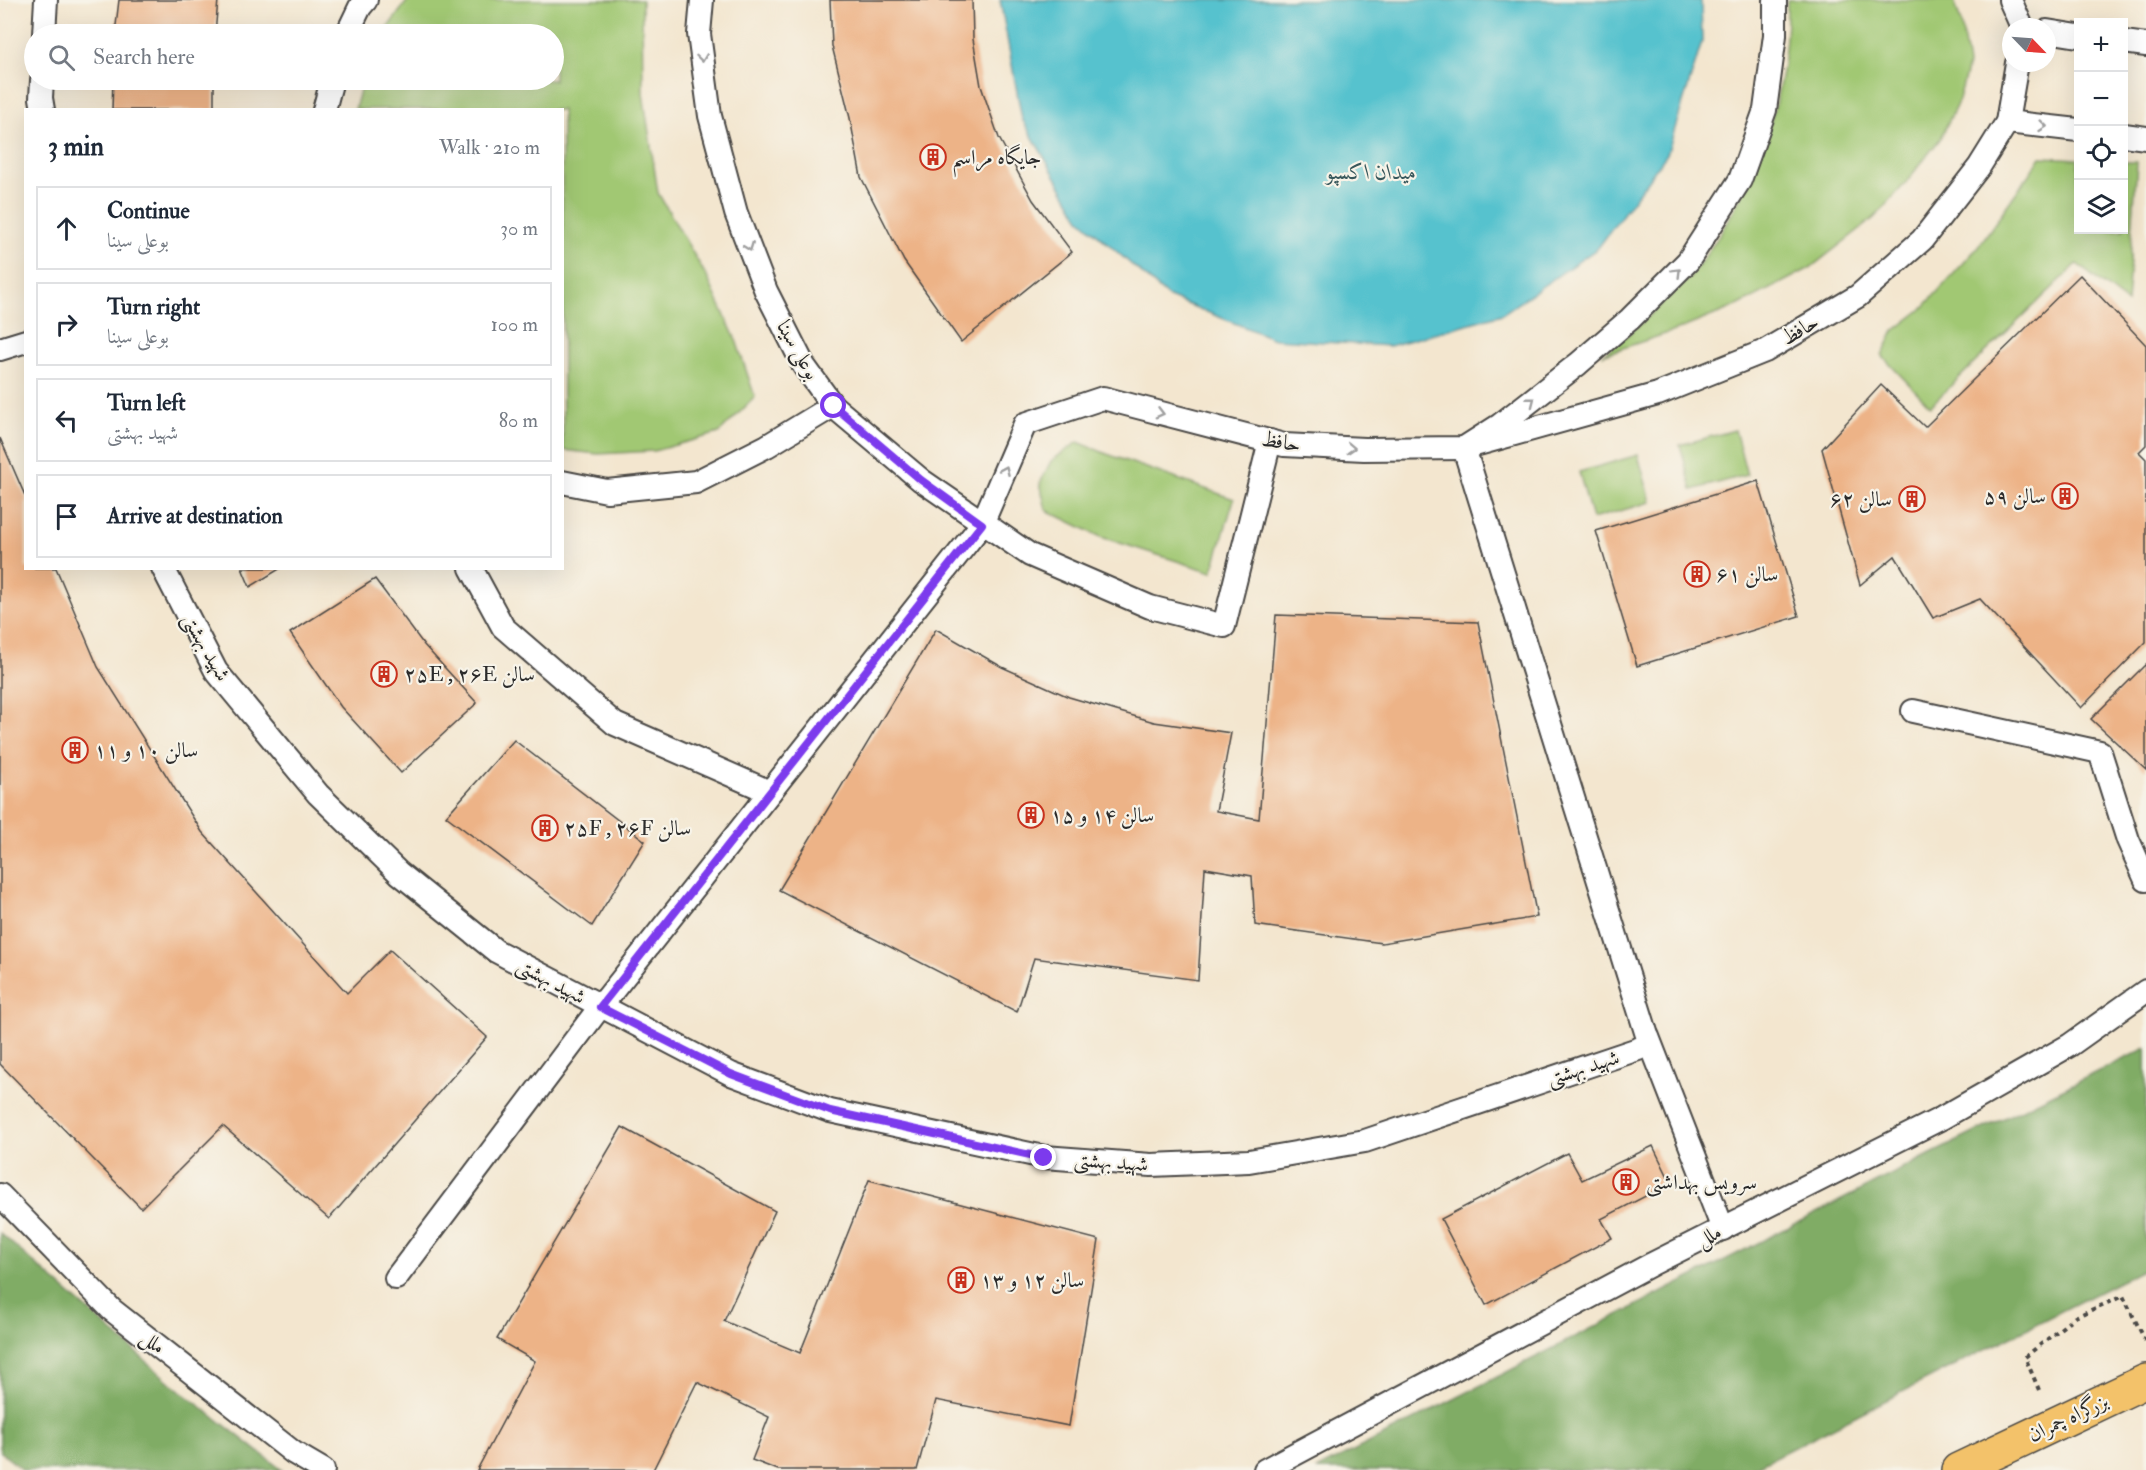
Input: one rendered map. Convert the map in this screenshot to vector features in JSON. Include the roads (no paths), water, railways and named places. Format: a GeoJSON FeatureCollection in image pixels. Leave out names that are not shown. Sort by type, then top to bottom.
{"type":"FeatureCollection","features":[{"type":"Feature","properties":{"kind":"highway","name":"بزرگراه چمران"},"geometry":{"type":"LineString","coordinates":[[1958,1470],[2146,1381]]}},
{"type":"Feature","properties":{"kind":"lane"},"geometry":{"type":"LineString","coordinates":[[45,24],[46,0]]}},
{"type":"Feature","properties":{"kind":"lane"},"geometry":{"type":"LineString","coordinates":[[352,24],[366,0]]}},
{"type":"Feature","properties":{"kind":"lane","name":"بوعلی سینا"},"geometry":{"type":"LineString","coordinates":[[702,0],[699,34],[710,116],[736,213],[766,291],[804,366],[834,406],[921,480],[1030,555],[1149,607],[1224,626],[1270,441]]}},
{"type":"Feature","properties":{"kind":"lane"},"geometry":{"type":"LineString","coordinates":[[1723,1228],[1649,1041],[1464,448],[1500,425],[1578,364],[1630,320],[1688,261],[1740,180],[1765,110],[1775,35],[1776,0]]}},
{"type":"Feature","properties":{"kind":"lane"},"geometry":{"type":"LineString","coordinates":[[2010,0],[2018,18]]}},
{"type":"Feature","properties":{"kind":"lane"},"geometry":{"type":"LineString","coordinates":[[2056,33],[2074,35]]}},
{"type":"Feature","properties":{"kind":"lane"},"geometry":{"type":"LineString","coordinates":[[2128,43],[2146,45]]}},
{"type":"Feature","properties":{"kind":"lane","name":"حافظ"},"geometry":{"type":"LineString","coordinates":[[982,524],[1025,424],[1103,398],[1284,445],[1364,449],[1464,448],[1658,394],[1765,351],[1858,296],[1922,240],[1979,167],[2007,122],[2015,72]]}},
{"type":"Feature","properties":{"kind":"lane"},"geometry":{"type":"LineString","coordinates":[[41,90],[43,108]]}},
{"type":"Feature","properties":{"kind":"lane"},"geometry":{"type":"LineString","coordinates":[[325,108],[329,90]]}},
{"type":"Feature","properties":{"kind":"lane"},"geometry":{"type":"LineString","coordinates":[[2007,122],[2074,129]]}},
{"type":"Feature","properties":{"kind":"lane"},"geometry":{"type":"LineString","coordinates":[[2128,136],[2146,138]]}},
{"type":"Feature","properties":{"kind":"lane"},"geometry":{"type":"LineString","coordinates":[[0,349],[24,342]]}},
{"type":"Feature","properties":{"kind":"lane"},"geometry":{"type":"LineString","coordinates":[[564,482],[606,491],[696,482],[767,446],[834,406]]}},
{"type":"Feature","properties":{"kind":"lane"},"geometry":{"type":"LineString","coordinates":[[396,1278],[600,1007],[982,524]]}},
{"type":"Feature","properties":{"kind":"lane","name":"شهید بهشتی"},"geometry":{"type":"LineString","coordinates":[[165,570],[216,671],[318,794],[399,873],[496,951],[731,1074],[830,1111],[1044,1158],[1151,1165],[1249,1161],[1365,1141],[1649,1041]]}},
{"type":"Feature","properties":{"kind":"lane"},"geometry":{"type":"LineString","coordinates":[[472,570],[503,627],[615,724],[770,792]]}},
{"type":"Feature","properties":{"kind":"lane"},"geometry":{"type":"LineString","coordinates":[[1913,711],[2100,752],[2128,840],[2146,880]]}},
{"type":"Feature","properties":{"kind":"lane","name":"ملل"},"geometry":{"type":"LineString","coordinates":[[1265,1470],[1652,1264],[1952,1113],[2070,1045],[2146,991]]}},
{"type":"Feature","properties":{"kind":"lane","name":"ملل"},"geometry":{"type":"LineString","coordinates":[[0,1195],[112,1310],[294,1453],[323,1470]]}},
{"type":"Feature","properties":{"kind":"water","name":"میدان اکسپو"},"geometry":{"type":"Polygon","coordinates":[[[1000,0],[1701,0],[1702,42],[1667,154],[1598,248],[1502,314],[1390,346],[1274,339],[1167,296],[1080,219],[1022,119],[1000,0]]]}},
{"type":"Feature","properties":{"kind":"place","name":"جایگاه مراسم"},"geometry":{"type":"Point","coordinates":[933,157]}},
{"type":"Feature","properties":{"kind":"place","name":"سالن ۵۹"},"geometry":{"type":"Point","coordinates":[2065,496]}},
{"type":"Feature","properties":{"kind":"place","name":"سالن ۶۲"},"geometry":{"type":"Point","coordinates":[1912,499]}},
{"type":"Feature","properties":{"kind":"place","name":"سالن ۶۱"},"geometry":{"type":"Point","coordinates":[1697,574]}},
{"type":"Feature","properties":{"kind":"place","name":"۲۵E , ۲۶E سالن"},"geometry":{"type":"Point","coordinates":[384,674]}},
{"type":"Feature","properties":{"kind":"place","name":"سالن ۱۰ و ۱۱"},"geometry":{"type":"Point","coordinates":[75,750]}},
{"type":"Feature","properties":{"kind":"place","name":"سالن ۱۴ و ۱۵"},"geometry":{"type":"Point","coordinates":[1031,815]}},
{"type":"Feature","properties":{"kind":"place","name":"۲۵F , ۲۶F سالن"},"geometry":{"type":"Point","coordinates":[545,828]}},
{"type":"Feature","properties":{"kind":"place","name":"سرویس بهداشتی"},"geometry":{"type":"Point","coordinates":[1626,1182]}},
{"type":"Feature","properties":{"kind":"place","name":"سالن ۱۲ و ۱۳"},"geometry":{"type":"Point","coordinates":[961,1280]}}]}
